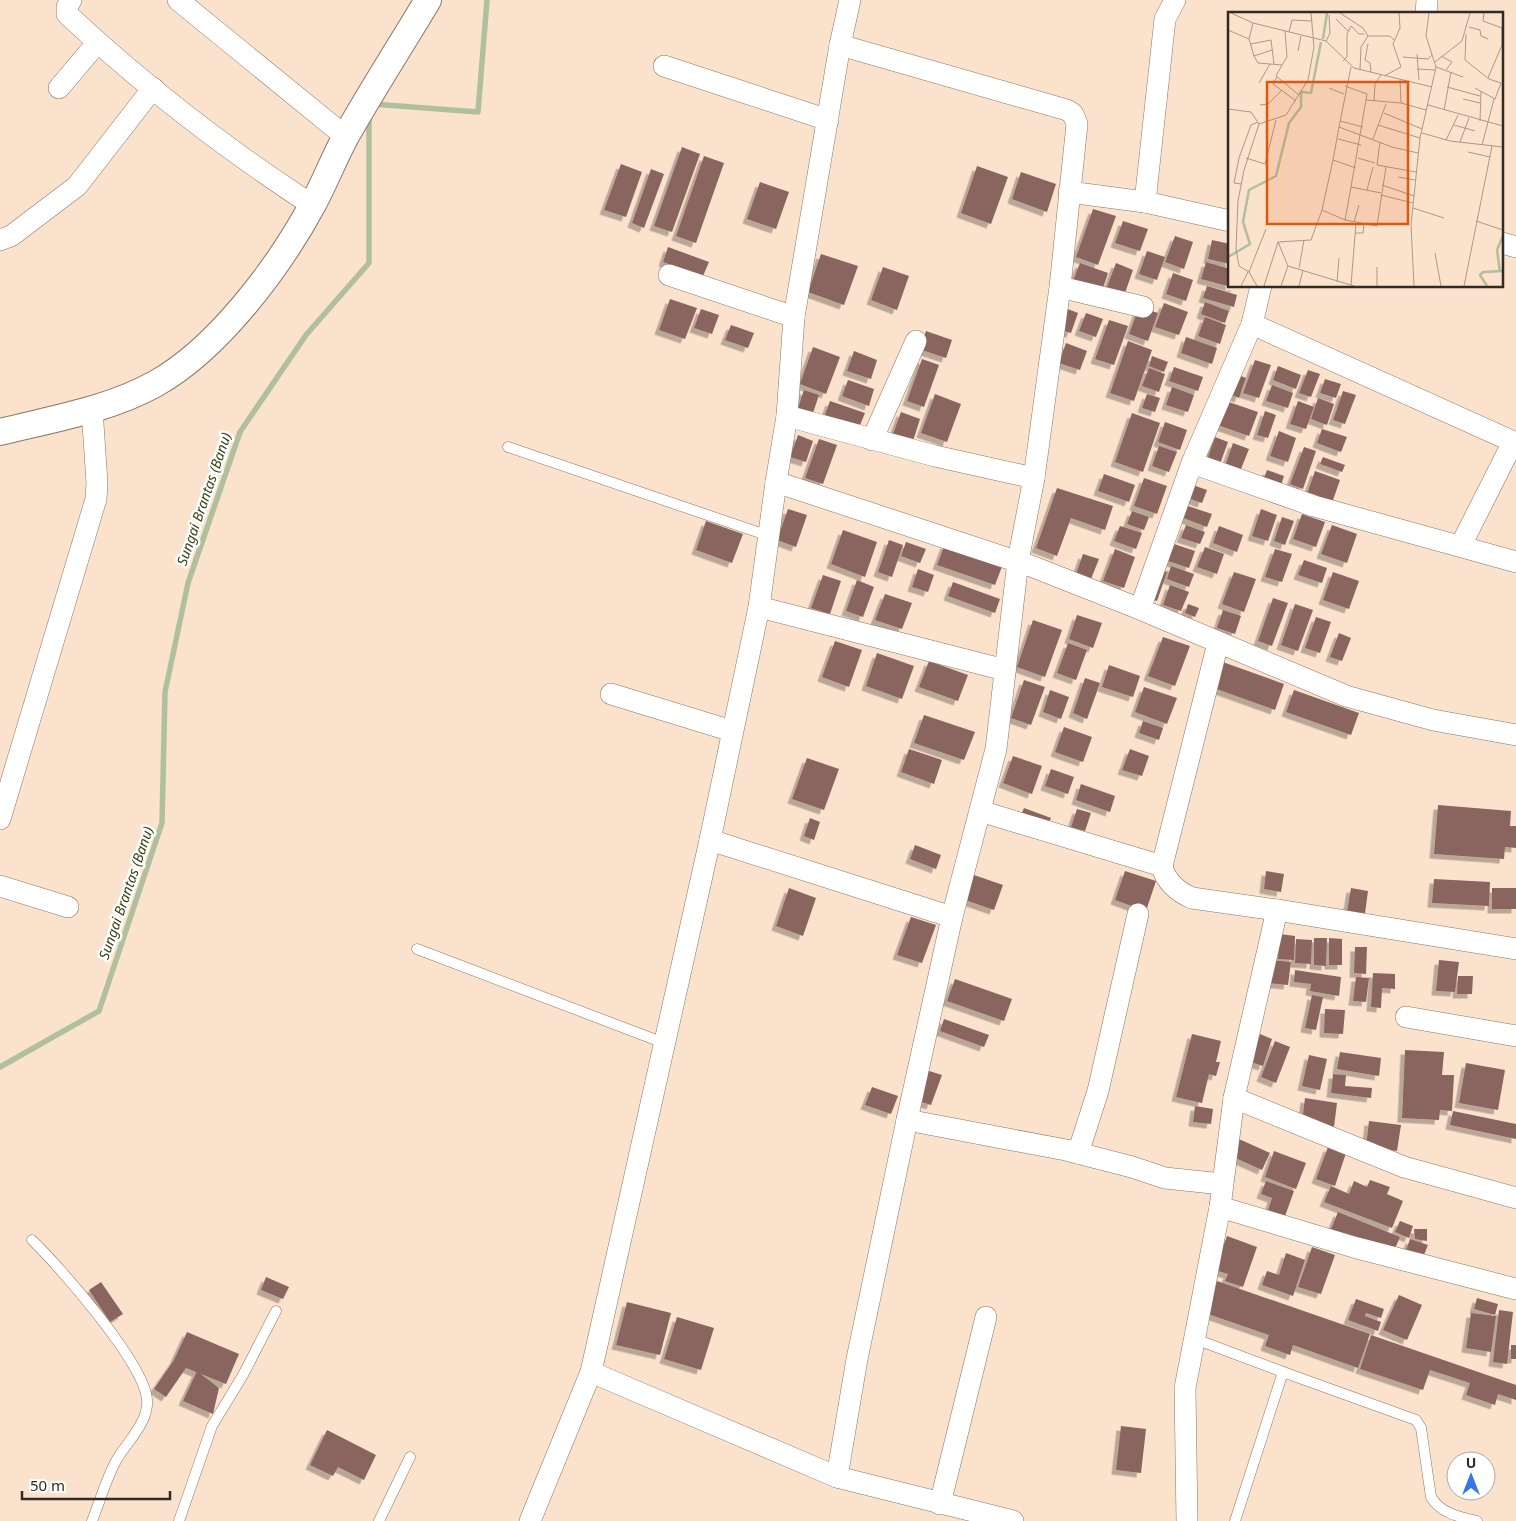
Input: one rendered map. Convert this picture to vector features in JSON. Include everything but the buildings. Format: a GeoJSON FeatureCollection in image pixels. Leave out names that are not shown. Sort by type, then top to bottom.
{"type":"FeatureCollection","features":[{"type":"Feature","properties":{"kind":"street"},"geometry":{"type":"LineString","coordinates":[[72,0],[67,7],[67,14],[97,43],[247,162],[312,205]]}},
{"type":"Feature","properties":{"kind":"street"},"geometry":{"type":"LineString","coordinates":[[178,0],[346,137]]}},
{"type":"Feature","properties":{"kind":"street"},"geometry":{"type":"LineString","coordinates":[[0,432],[92,409],[139,392],[156,383],[205,348],[285,250],[312,205],[346,137],[428,0]]}},
{"type":"Feature","properties":{"kind":"street"},"geometry":{"type":"LineString","coordinates":[[530,1521],[591,1372],[710,840],[759,607],[787,416],[794,317],[840,44],[850,0]]}},
{"type":"Feature","properties":{"kind":"street"},"geometry":{"type":"LineString","coordinates":[[1145,202],[1166,19],[1175,0]]}},
{"type":"Feature","properties":{"kind":"street"},"geometry":{"type":"LineString","coordinates":[[59,88],[97,43]]}},
{"type":"Feature","properties":{"kind":"street"},"geometry":{"type":"LineString","coordinates":[[837,1477],[856,1359],[907,1120],[952,917],[996,749],[1018,562],[1034,478],[1060,287],[1077,124],[1070,112],[840,44]]}},
{"type":"Feature","properties":{"kind":"street"},"geometry":{"type":"LineString","coordinates":[[664,66],[828,120]]}},
{"type":"Feature","properties":{"kind":"street"},"geometry":{"type":"LineString","coordinates":[[0,240],[11,236],[78,186],[153,88]]}},
{"type":"Feature","properties":{"kind":"street"},"geometry":{"type":"LineString","coordinates":[[1069,192],[1145,202],[1228,221]]}},
{"type":"Feature","properties":{"kind":"street"},"geometry":{"type":"LineString","coordinates":[[668,275],[794,317]]}},
{"type":"Feature","properties":{"kind":"street"},"geometry":{"type":"LineString","coordinates":[[1060,287],[1143,307]]}},
{"type":"Feature","properties":{"kind":"street"},"geometry":{"type":"LineString","coordinates":[[1140,609],[1192,463],[1252,324],[1261,288]]}},
{"type":"Feature","properties":{"kind":"street"},"geometry":{"type":"LineString","coordinates":[[1252,324],[1514,442],[1461,546]]}},
{"type":"Feature","properties":{"kind":"street"},"geometry":{"type":"LineString","coordinates":[[872,440],[916,341]]}},
{"type":"Feature","properties":{"kind":"street"},"geometry":{"type":"LineString","coordinates":[[0,819],[96,499],[97,483],[92,409]]}},
{"type":"Feature","properties":{"kind":"street"},"geometry":{"type":"LineString","coordinates":[[787,416],[872,440],[1034,478]]}},
{"type":"Feature","properties":{"kind":"street"},"geometry":{"type":"LineString","coordinates":[[1192,463],[1314,506],[1516,562]]}},
{"type":"Feature","properties":{"kind":"street"},"geometry":{"type":"LineString","coordinates":[[776,482],[1018,562],[1140,609],[1346,696],[1433,720],[1516,736]]}},
{"type":"Feature","properties":{"kind":"street"},"geometry":{"type":"LineString","coordinates":[[759,607],[1006,670]]}},
{"type":"Feature","properties":{"kind":"street"},"geometry":{"type":"LineString","coordinates":[[1218,642],[1162,866],[1164,873],[1173,886],[1181,894],[1192,898],[1277,910],[1516,950]]}},
{"type":"Feature","properties":{"kind":"street"},"geometry":{"type":"LineString","coordinates":[[611,694],[732,731]]}},
{"type":"Feature","properties":{"kind":"street"},"geometry":{"type":"LineString","coordinates":[[980,811],[1162,866]]}},
{"type":"Feature","properties":{"kind":"street"},"geometry":{"type":"LineString","coordinates":[[710,840],[952,917]]}},
{"type":"Feature","properties":{"kind":"street"},"geometry":{"type":"LineString","coordinates":[[0,886],[68,907]]}},
{"type":"Feature","properties":{"kind":"street"},"geometry":{"type":"LineString","coordinates":[[1187,1521],[1185,1388],[1220,1208],[1234,1098],[1277,910]]}},
{"type":"Feature","properties":{"kind":"street"},"geometry":{"type":"LineString","coordinates":[[1078,1153],[1098,1091],[1138,914]]}},
{"type":"Feature","properties":{"kind":"street"},"geometry":{"type":"LineString","coordinates":[[1406,1017],[1516,1036]]}},
{"type":"Feature","properties":{"kind":"street"},"geometry":{"type":"LineString","coordinates":[[1234,1098],[1404,1167],[1516,1198]]}},
{"type":"Feature","properties":{"kind":"street"},"geometry":{"type":"LineString","coordinates":[[907,1120],[1078,1153],[1165,1178],[1222,1184]]}},
{"type":"Feature","properties":{"kind":"street"},"geometry":{"type":"LineString","coordinates":[[1220,1208],[1357,1248],[1516,1289]]}},
{"type":"Feature","properties":{"kind":"street"},"geometry":{"type":"LineString","coordinates":[[948,1511],[986,1317]]}},
{"type":"Feature","properties":{"kind":"street"},"geometry":{"type":"LineString","coordinates":[[591,1372],[837,1477],[948,1511],[1013,1521]]}},
{"type":"Feature","properties":{"kind":"lane"},"geometry":{"type":"LineString","coordinates":[[508,447],[769,536]]}},
{"type":"Feature","properties":{"kind":"lane"},"geometry":{"type":"LineString","coordinates":[[417,949],[664,1043]]}},
{"type":"Feature","properties":{"kind":"lane"},"geometry":{"type":"LineString","coordinates":[[32,1240],[52,1260],[95,1312],[135,1371],[148,1401],[145,1417],[116,1461],[92,1521]]}},
{"type":"Feature","properties":{"kind":"lane"},"geometry":{"type":"LineString","coordinates":[[179,1521],[212,1426],[243,1375],[276,1311]]}},
{"type":"Feature","properties":{"kind":"lane"},"geometry":{"type":"LineString","coordinates":[[1195,1339],[1416,1420],[1421,1428],[1431,1497],[1435,1504],[1443,1511],[1477,1521]]}},
{"type":"Feature","properties":{"kind":"lane"},"geometry":{"type":"LineString","coordinates":[[1235,1521],[1283,1372]]}},
{"type":"Feature","properties":{"kind":"lane"},"geometry":{"type":"LineString","coordinates":[[379,1521],[410,1458]]}},
{"type":"Feature","properties":{"kind":"waterway","name":"Sungai Brantas (Banu)"},"geometry":{"type":"LineString","coordinates":[[373,104],[478,112],[487,0]]}},
{"type":"Feature","properties":{"kind":"waterway","name":"Sungai Brantas (Banu)"},"geometry":{"type":"LineString","coordinates":[[0,1067],[99,1011],[162,823],[165,692],[188,583],[240,432],[306,335],[369,263],[369,116]]}}]}
